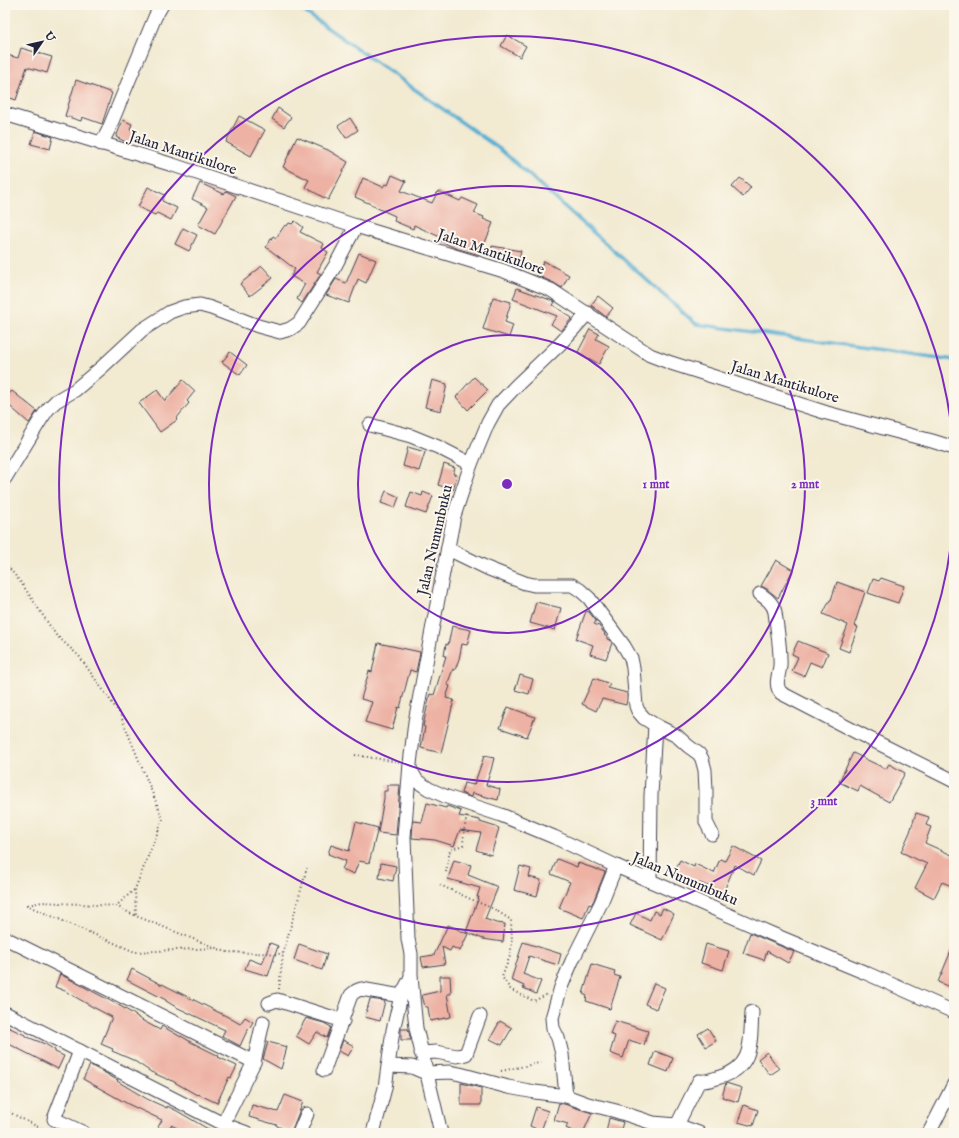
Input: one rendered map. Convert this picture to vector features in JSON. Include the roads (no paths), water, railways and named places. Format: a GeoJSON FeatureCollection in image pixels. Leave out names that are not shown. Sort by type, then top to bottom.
{"type":"FeatureCollection","features":[{"type":"Feature","properties":{"kind":"street"},"geometry":{"type":"LineString","coordinates":[[101,144],[108,131],[155,17],[162,5]]}},
{"type":"Feature","properties":{"kind":"street","name":"Jalan Mantikulore"},"geometry":{"type":"LineString","coordinates":[[5,114],[173,165],[356,226],[504,271],[551,290],[650,355],[671,364],[827,413],[954,448]]}},
{"type":"Feature","properties":{"kind":"street"},"geometry":{"type":"LineString","coordinates":[[5,478],[48,409],[56,401],[75,390],[142,330],[170,312],[184,307],[200,305],[258,326],[280,332],[294,327],[299,323],[327,279],[356,226]]}},
{"type":"Feature","properties":{"kind":"street","name":"Jalan Nunumbuku"},"geometry":{"type":"LineString","coordinates":[[441,1133],[416,1028],[408,932],[404,837],[410,766],[432,625],[454,516],[471,464],[488,423],[498,405],[560,344],[588,313]]}},
{"type":"Feature","properties":{"kind":"street"},"geometry":{"type":"LineString","coordinates":[[370,425],[411,436],[471,464]]}},
{"type":"Feature","properties":{"kind":"street"},"geometry":{"type":"LineString","coordinates":[[448,549],[489,569],[525,583],[534,585],[572,585],[589,598],[631,658],[636,706],[641,715],[677,736],[699,754],[702,759],[705,770],[706,822],[712,834]]}},
{"type":"Feature","properties":{"kind":"street"},"geometry":{"type":"LineString","coordinates":[[760,594],[771,603],[776,612],[780,660],[777,685],[778,690],[781,693],[954,781]]}},
{"type":"Feature","properties":{"kind":"street"},"geometry":{"type":"LineString","coordinates":[[650,881],[651,796],[656,725]]}},
{"type":"Feature","properties":{"kind":"street","name":"Jalan Nunumbuku"},"geometry":{"type":"LineString","coordinates":[[410,766],[418,780],[429,789],[554,837],[650,881],[954,1012]]}},
{"type":"Feature","properties":{"kind":"street"},"geometry":{"type":"LineString","coordinates":[[566,1096],[562,1054],[558,1038],[551,1023],[552,1018],[561,987],[572,961],[601,903],[616,866]]}},
{"type":"Feature","properties":{"kind":"street"},"geometry":{"type":"LineString","coordinates":[[5,938],[254,1062]]}},
{"type":"Feature","properties":{"kind":"street"},"geometry":{"type":"LineString","coordinates":[[373,1133],[385,1088],[393,1030],[401,996],[411,977]]}},
{"type":"Feature","properties":{"kind":"street"},"geometry":{"type":"LineString","coordinates":[[324,1070],[351,995],[361,989],[401,996]]}},
{"type":"Feature","properties":{"kind":"street"},"geometry":{"type":"LineString","coordinates":[[273,1001],[342,1021]]}},
{"type":"Feature","properties":{"kind":"street"},"geometry":{"type":"LineString","coordinates":[[677,1125],[698,1081],[712,1080],[731,1073],[742,1065],[747,1057],[749,1048],[752,1012]]}},
{"type":"Feature","properties":{"kind":"street"},"geometry":{"type":"LineString","coordinates":[[5,1013],[224,1124],[248,1133]]}},
{"type":"Feature","properties":{"kind":"street"},"geometry":{"type":"LineString","coordinates":[[421,1052],[436,1052],[457,1056],[466,1054],[480,1016]]}},
{"type":"Feature","properties":{"kind":"street"},"geometry":{"type":"LineString","coordinates":[[224,1124],[254,1062],[263,1022]]}},
{"type":"Feature","properties":{"kind":"street"},"geometry":{"type":"LineString","coordinates":[[80,1051],[54,1119],[84,1133]]}},
{"type":"Feature","properties":{"kind":"street"},"geometry":{"type":"LineString","coordinates":[[389,1066],[412,1067],[426,1073],[450,1072],[508,1087],[566,1096],[653,1123],[677,1125],[699,1133]]}},
{"type":"Feature","properties":{"kind":"street"},"geometry":{"type":"LineString","coordinates":[[929,1133],[954,1084]]}},
{"type":"Feature","properties":{"kind":"street"},"geometry":{"type":"LineString","coordinates":[[299,1133],[307,1114]]}},
{"type":"Feature","properties":{"kind":"waterway"},"geometry":{"type":"LineString","coordinates":[[295,5],[501,150],[696,324],[954,360]]}}]}
